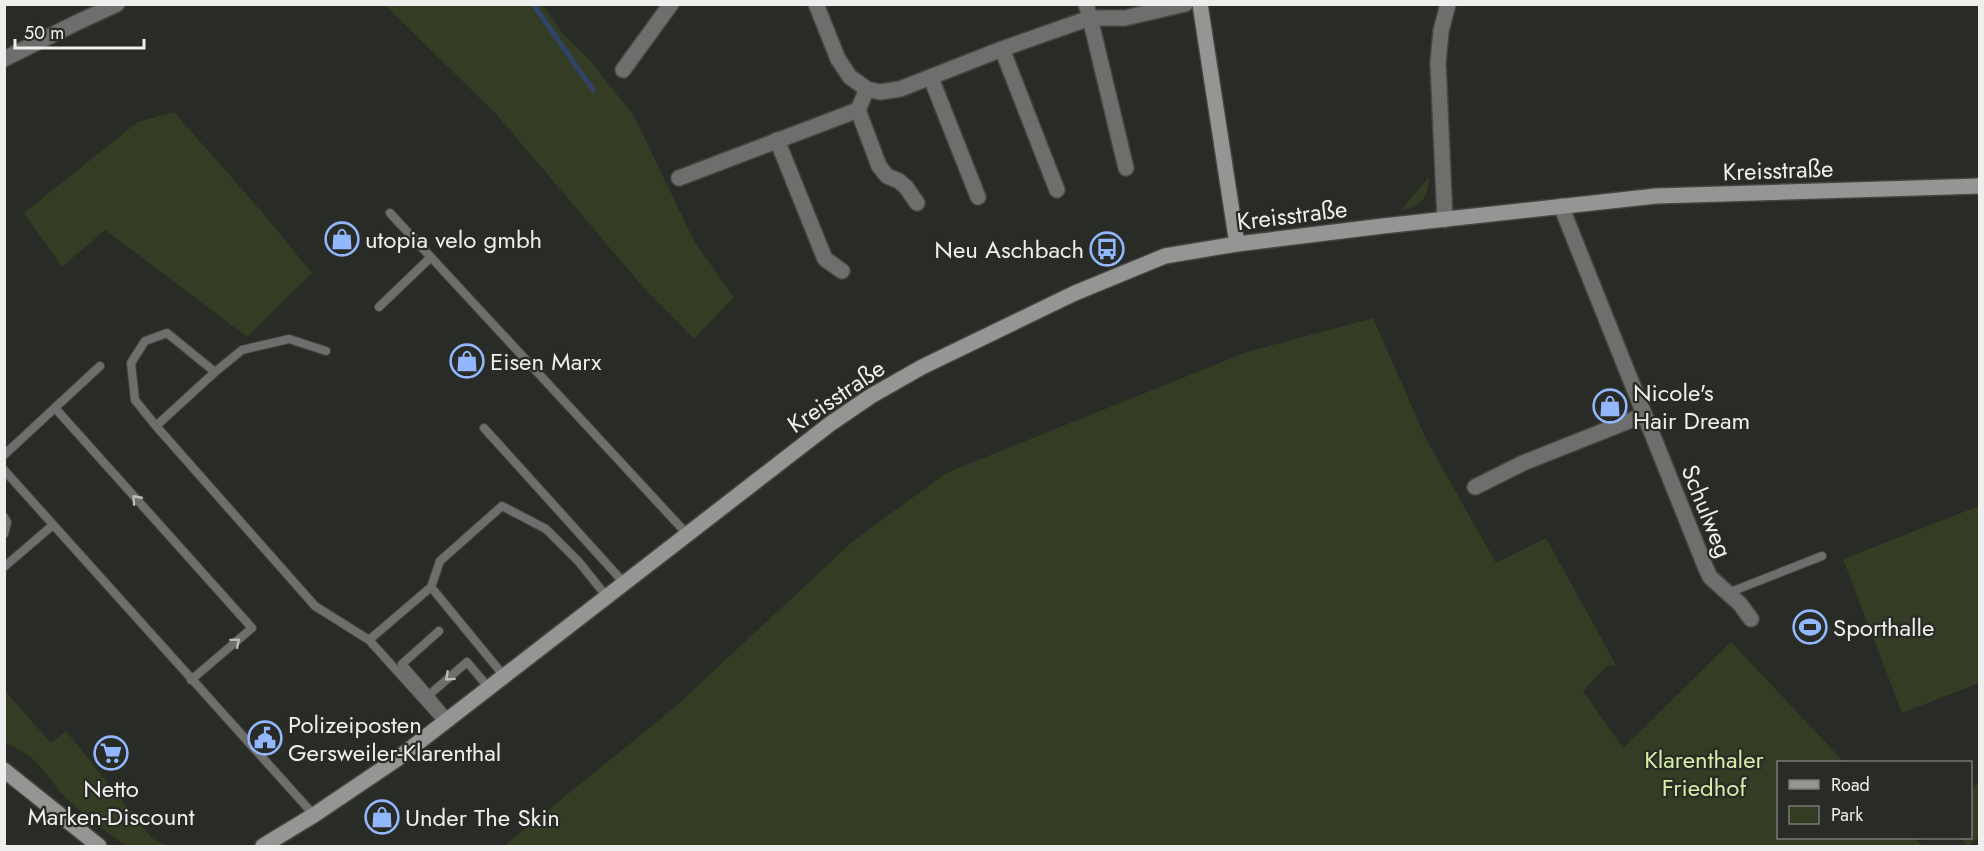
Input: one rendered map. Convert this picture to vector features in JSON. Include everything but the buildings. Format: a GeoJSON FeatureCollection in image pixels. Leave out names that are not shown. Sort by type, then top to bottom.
{"type":"FeatureCollection","features":[{"type":"Feature","properties":{"kind":"street"},"geometry":{"type":"LineString","coordinates":[[4,59],[117,4]]}},
{"type":"Feature","properties":{"kind":"street"},"geometry":{"type":"LineString","coordinates":[[623,70],[671,4]]}},
{"type":"Feature","properties":{"kind":"street"},"geometry":{"type":"LineString","coordinates":[[816,4],[838,59],[850,77],[867,89],[880,92],[900,89],[931,78],[1088,11],[1125,18],[1185,4]]}},
{"type":"Feature","properties":{"kind":"street"},"geometry":{"type":"LineString","coordinates":[[1200,4],[1237,244]]}},
{"type":"Feature","properties":{"kind":"street"},"geometry":{"type":"LineString","coordinates":[[1444,220],[1438,63],[1441,31],[1448,4]]}},
{"type":"Feature","properties":{"kind":"street"},"geometry":{"type":"LineString","coordinates":[[1088,11],[1126,168]]}},
{"type":"Feature","properties":{"kind":"street"},"geometry":{"type":"LineString","coordinates":[[1002,49],[1057,190]]}},
{"type":"Feature","properties":{"kind":"street"},"geometry":{"type":"LineString","coordinates":[[931,78],[978,197]]}},
{"type":"Feature","properties":{"kind":"street"},"geometry":{"type":"LineString","coordinates":[[867,89],[858,110],[879,166],[887,176],[906,187],[917,203]]}},
{"type":"Feature","properties":{"kind":"street"},"geometry":{"type":"LineString","coordinates":[[679,178],[858,110]]}},
{"type":"Feature","properties":{"kind":"street"},"geometry":{"type":"LineString","coordinates":[[777,140],[825,259],[842,271]]}},
{"type":"Feature","properties":{"kind":"street","name":"Kreisstraße"},"geometry":{"type":"LineString","coordinates":[[263,846],[397,759],[830,424],[871,396],[922,367],[1075,293],[1165,255],[1237,244],[1561,206],[1668,196],[1980,186]]}},
{"type":"Feature","properties":{"kind":"street","name":"Schulweg"},"geometry":{"type":"LineString","coordinates":[[1561,206],[1710,577],[1740,604],[1751,619]]}},
{"type":"Feature","properties":{"kind":"street"},"geometry":{"type":"LineString","coordinates":[[1475,487],[1522,463],[1644,414]]}},
{"type":"Feature","properties":{"kind":"street"},"geometry":{"type":"LineString","coordinates":[[4,770],[88,841],[99,846]]}},
{"type":"Feature","properties":{"kind":"lane"},"geometry":{"type":"LineString","coordinates":[[390,213],[688,535]]}},
{"type":"Feature","properties":{"kind":"lane"},"geometry":{"type":"LineString","coordinates":[[379,307],[431,257]]}},
{"type":"Feature","properties":{"kind":"lane"},"geometry":{"type":"LineString","coordinates":[[215,372],[167,333],[145,341],[131,363],[135,400],[315,606],[369,640],[447,721]]}},
{"type":"Feature","properties":{"kind":"lane"},"geometry":{"type":"LineString","coordinates":[[156,426],[242,350],[289,339],[326,351]]}},
{"type":"Feature","properties":{"kind":"lane"},"geometry":{"type":"LineString","coordinates":[[4,455],[100,366]]}},
{"type":"Feature","properties":{"kind":"lane"},"geometry":{"type":"LineString","coordinates":[[55,408],[252,628],[191,680]]}},
{"type":"Feature","properties":{"kind":"lane"},"geometry":{"type":"LineString","coordinates":[[484,428],[625,584]]}},
{"type":"Feature","properties":{"kind":"lane"},"geometry":{"type":"LineString","coordinates":[[4,470],[314,815]]}},
{"type":"Feature","properties":{"kind":"lane"},"geometry":{"type":"LineString","coordinates":[[369,640],[431,587],[440,561],[502,506],[546,529],[579,562],[607,597]]}},
{"type":"Feature","properties":{"kind":"lane"},"geometry":{"type":"LineString","coordinates":[[4,517],[7,522],[4,534]]}},
{"type":"Feature","properties":{"kind":"lane"},"geometry":{"type":"LineString","coordinates":[[4,567],[53,525]]}},
{"type":"Feature","properties":{"kind":"lane"},"geometry":{"type":"LineString","coordinates":[[1728,593],[1822,556]]}},
{"type":"Feature","properties":{"kind":"lane"},"geometry":{"type":"LineString","coordinates":[[431,587],[504,676]]}},
{"type":"Feature","properties":{"kind":"lane"},"geometry":{"type":"LineString","coordinates":[[439,631],[402,663],[447,721]]}},
{"type":"Feature","properties":{"kind":"lane"},"geometry":{"type":"LineString","coordinates":[[429,695],[467,662],[489,688]]}},
{"type":"Feature","properties":{"kind":"green space"},"geometry":{"type":"Polygon","coordinates":[[[385,5],[543,5],[562,33],[589,59],[634,116],[695,243],[734,297],[694,339],[644,288],[497,115],[385,5]]]}},
{"type":"Feature","properties":{"kind":"green space"},"geometry":{"type":"Polygon","coordinates":[[[174,112],[312,273],[247,337],[105,230],[62,267],[24,213],[138,122],[174,112]]]}},
{"type":"Feature","properties":{"kind":"green space"},"geometry":{"type":"Polygon","coordinates":[[[1429,177],[1427,191],[1419,204],[1401,210],[1429,177]]]}},
{"type":"Feature","properties":{"kind":"green space","name":"Klarenthaler Friedhof"},"geometry":{"type":"Polygon","coordinates":[[[1373,318],[1426,439],[1496,563],[1546,538],[1616,665],[1607,666],[1583,691],[1623,748],[1731,642],[1843,761],[1777,761],[1777,839],[1915,839],[1923,846],[504,846],[675,707],[852,542],[946,473],[1247,352],[1373,318]]]}},
{"type":"Feature","properties":{"kind":"green space"},"geometry":{"type":"Polygon","coordinates":[[[1979,506],[1979,683],[1902,713],[1843,559],[1979,506]]]}},
{"type":"Feature","properties":{"kind":"green space"},"geometry":{"type":"Polygon","coordinates":[[[5,691],[51,743],[66,731],[152,838],[166,846],[126,846],[84,815],[60,792],[30,756],[5,742],[5,691]]]}},
{"type":"Feature","properties":{"kind":"green space"},"geometry":{"type":"Polygon","coordinates":[[[1979,781],[1979,837],[1968,846],[1961,839],[1972,839],[1972,788],[1979,781]]]}},
{"type":"Feature","properties":{"kind":"waterway"},"geometry":{"type":"LineString","coordinates":[[533,4],[593,90]]}},
{"type":"Feature","properties":{"kind":"place","name":"utopia velo gmbh"},"geometry":{"type":"Point","coordinates":[342,239]}},
{"type":"Feature","properties":{"kind":"place","name":"Neu Aschbach"},"geometry":{"type":"Point","coordinates":[1107,249]}},
{"type":"Feature","properties":{"kind":"place","name":"Eisen Marx"},"geometry":{"type":"Point","coordinates":[467,361]}},
{"type":"Feature","properties":{"kind":"place","name":"Nicole's Hair Dream"},"geometry":{"type":"Point","coordinates":[1610,406]}},
{"type":"Feature","properties":{"kind":"place","name":"Sporthalle"},"geometry":{"type":"Point","coordinates":[1810,627]}},
{"type":"Feature","properties":{"kind":"place","name":"Polizeiposten Gersweiler-Klarenthal"},"geometry":{"type":"Point","coordinates":[265,738]}},
{"type":"Feature","properties":{"kind":"place","name":"Netto Marken-Discount"},"geometry":{"type":"Point","coordinates":[111,753]}},
{"type":"Feature","properties":{"kind":"place","name":"Under The Skin"},"geometry":{"type":"Point","coordinates":[382,817]}}]}
